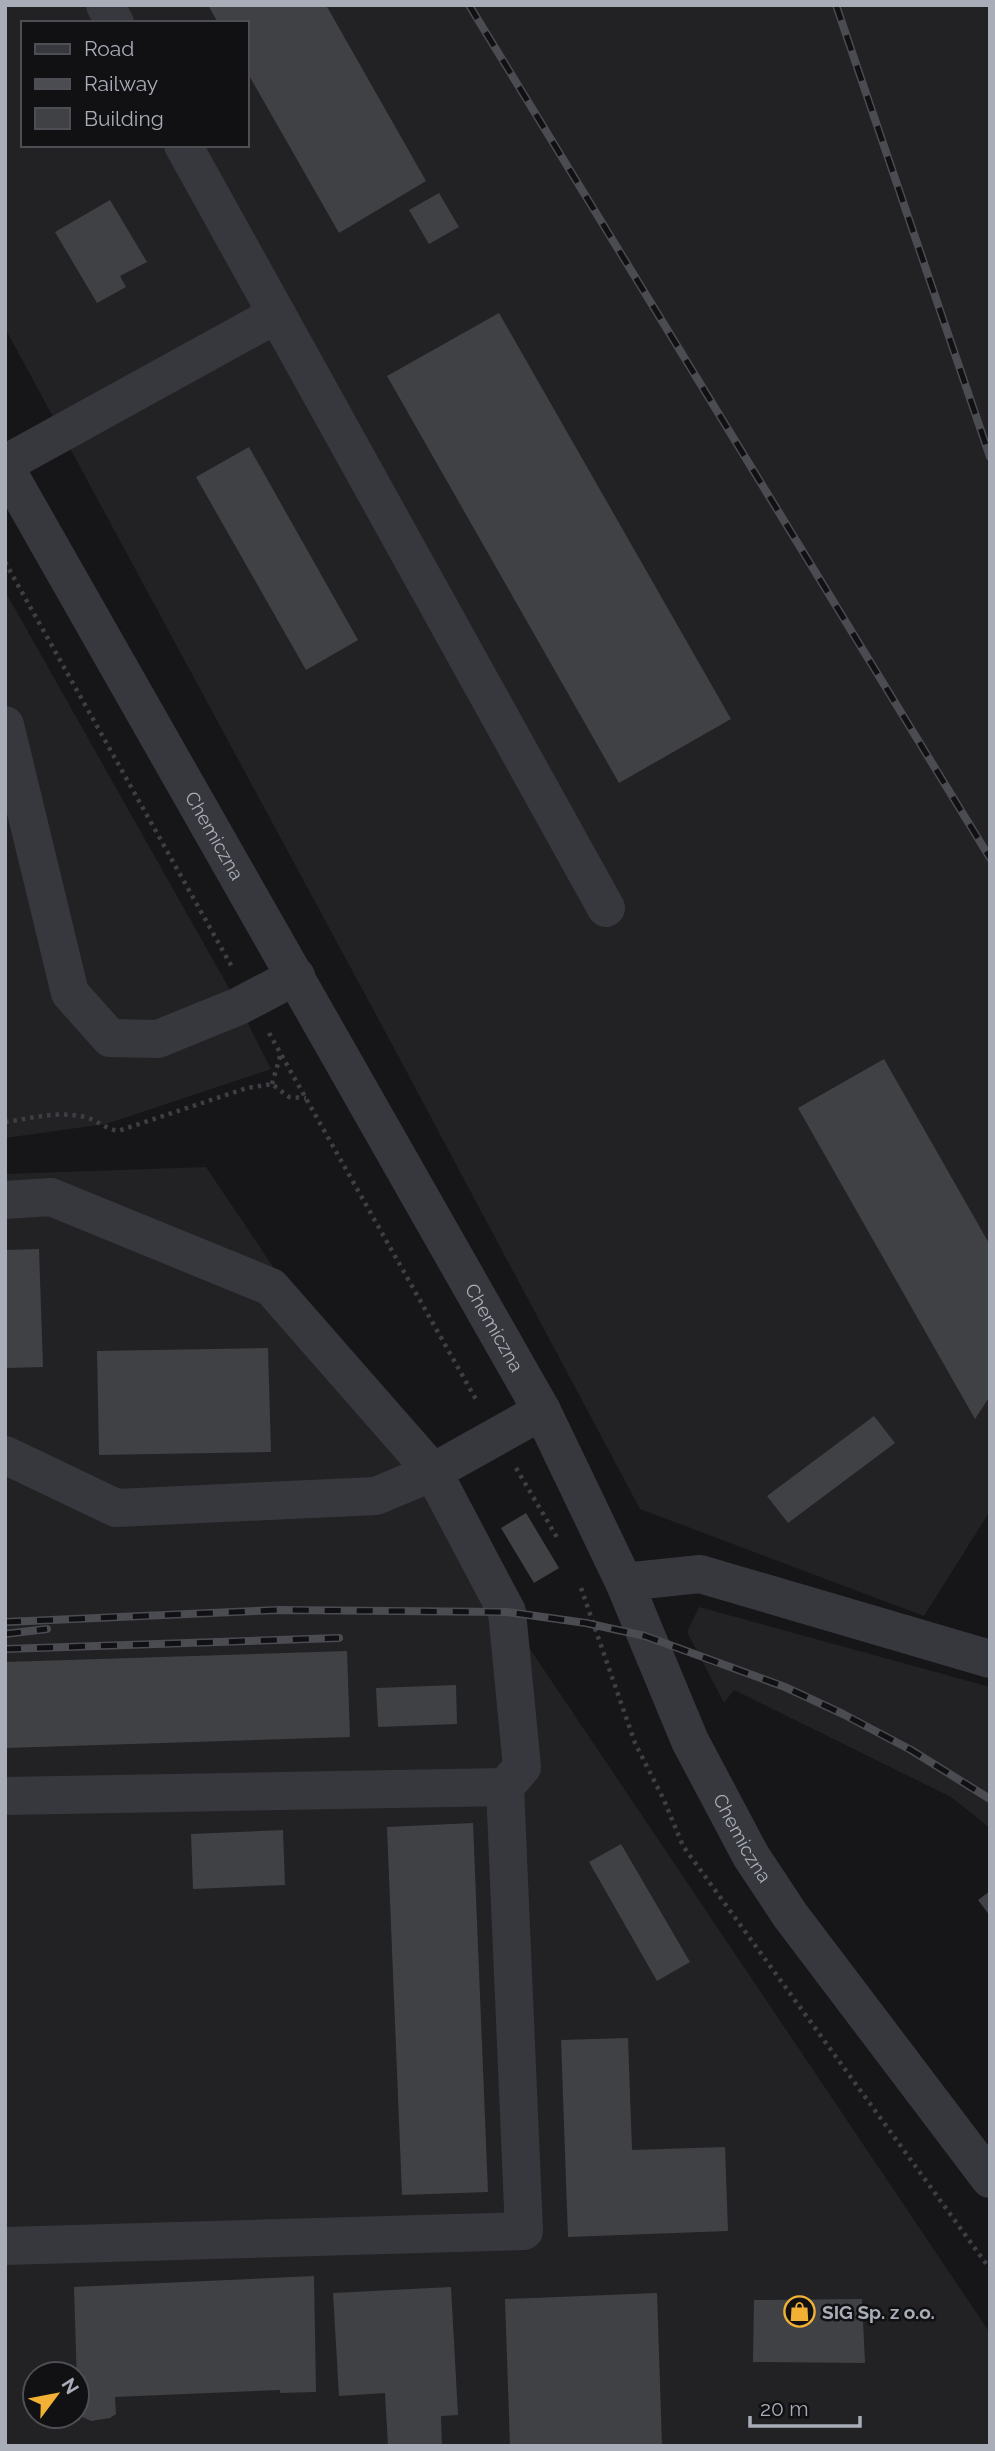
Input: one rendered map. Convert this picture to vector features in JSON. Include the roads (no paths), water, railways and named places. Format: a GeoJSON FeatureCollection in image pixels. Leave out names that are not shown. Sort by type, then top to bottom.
{"type":"FeatureCollection","features":[{"type":"Feature","properties":{"kind":"street"},"geometry":{"type":"LineString","coordinates":[[105,5],[113,21]]}},
{"type":"Feature","properties":{"kind":"street"},"geometry":{"type":"LineString","coordinates":[[184,147],[606,908]]}},
{"type":"Feature","properties":{"kind":"street"},"geometry":{"type":"LineString","coordinates":[[5,466],[277,314]]}},
{"type":"Feature","properties":{"kind":"street","name":"Chemiczna"},"geometry":{"type":"LineString","coordinates":[[5,466],[542,1411],[624,1581],[690,1741],[751,1856],[790,1915],[990,2179]]}},
{"type":"Feature","properties":{"kind":"street"},"geometry":{"type":"LineString","coordinates":[[5,725],[70,993],[110,1038],[158,1039],[239,1006],[296,976]]}},
{"type":"Feature","properties":{"kind":"street"},"geometry":{"type":"LineString","coordinates":[[5,1200],[51,1198],[271,1287],[433,1472],[508,1612],[522,1767],[505,1787],[524,2231],[5,2246]]}},
{"type":"Feature","properties":{"kind":"street"},"geometry":{"type":"LineString","coordinates":[[5,1455],[116,1508],[376,1496],[433,1472],[542,1411]]}},
{"type":"Feature","properties":{"kind":"street"},"geometry":{"type":"LineString","coordinates":[[624,1581],[700,1574],[990,1659]]}},
{"type":"Feature","properties":{"kind":"street"},"geometry":{"type":"LineString","coordinates":[[5,1796],[505,1787]]}},
{"type":"Feature","properties":{"kind":"railway"},"geometry":{"type":"LineString","coordinates":[[469,5],[990,858]]}},
{"type":"Feature","properties":{"kind":"railway"},"geometry":{"type":"LineString","coordinates":[[836,5],[990,457]]}},
{"type":"Feature","properties":{"kind":"railway"},"geometry":{"type":"LineString","coordinates":[[5,1622],[279,1610],[507,1612],[586,1623],[645,1636],[785,1687],[911,1750],[990,1799]]}},
{"type":"Feature","properties":{"kind":"railway"},"geometry":{"type":"LineString","coordinates":[[5,1634],[47,1629]]}},
{"type":"Feature","properties":{"kind":"railway"},"geometry":{"type":"LineString","coordinates":[[5,1649],[339,1638]]}},
{"type":"Feature","properties":{"kind":"place","name":"SIG Sp. z o.o."},"geometry":{"type":"Point","coordinates":[799,2312]}}]}
